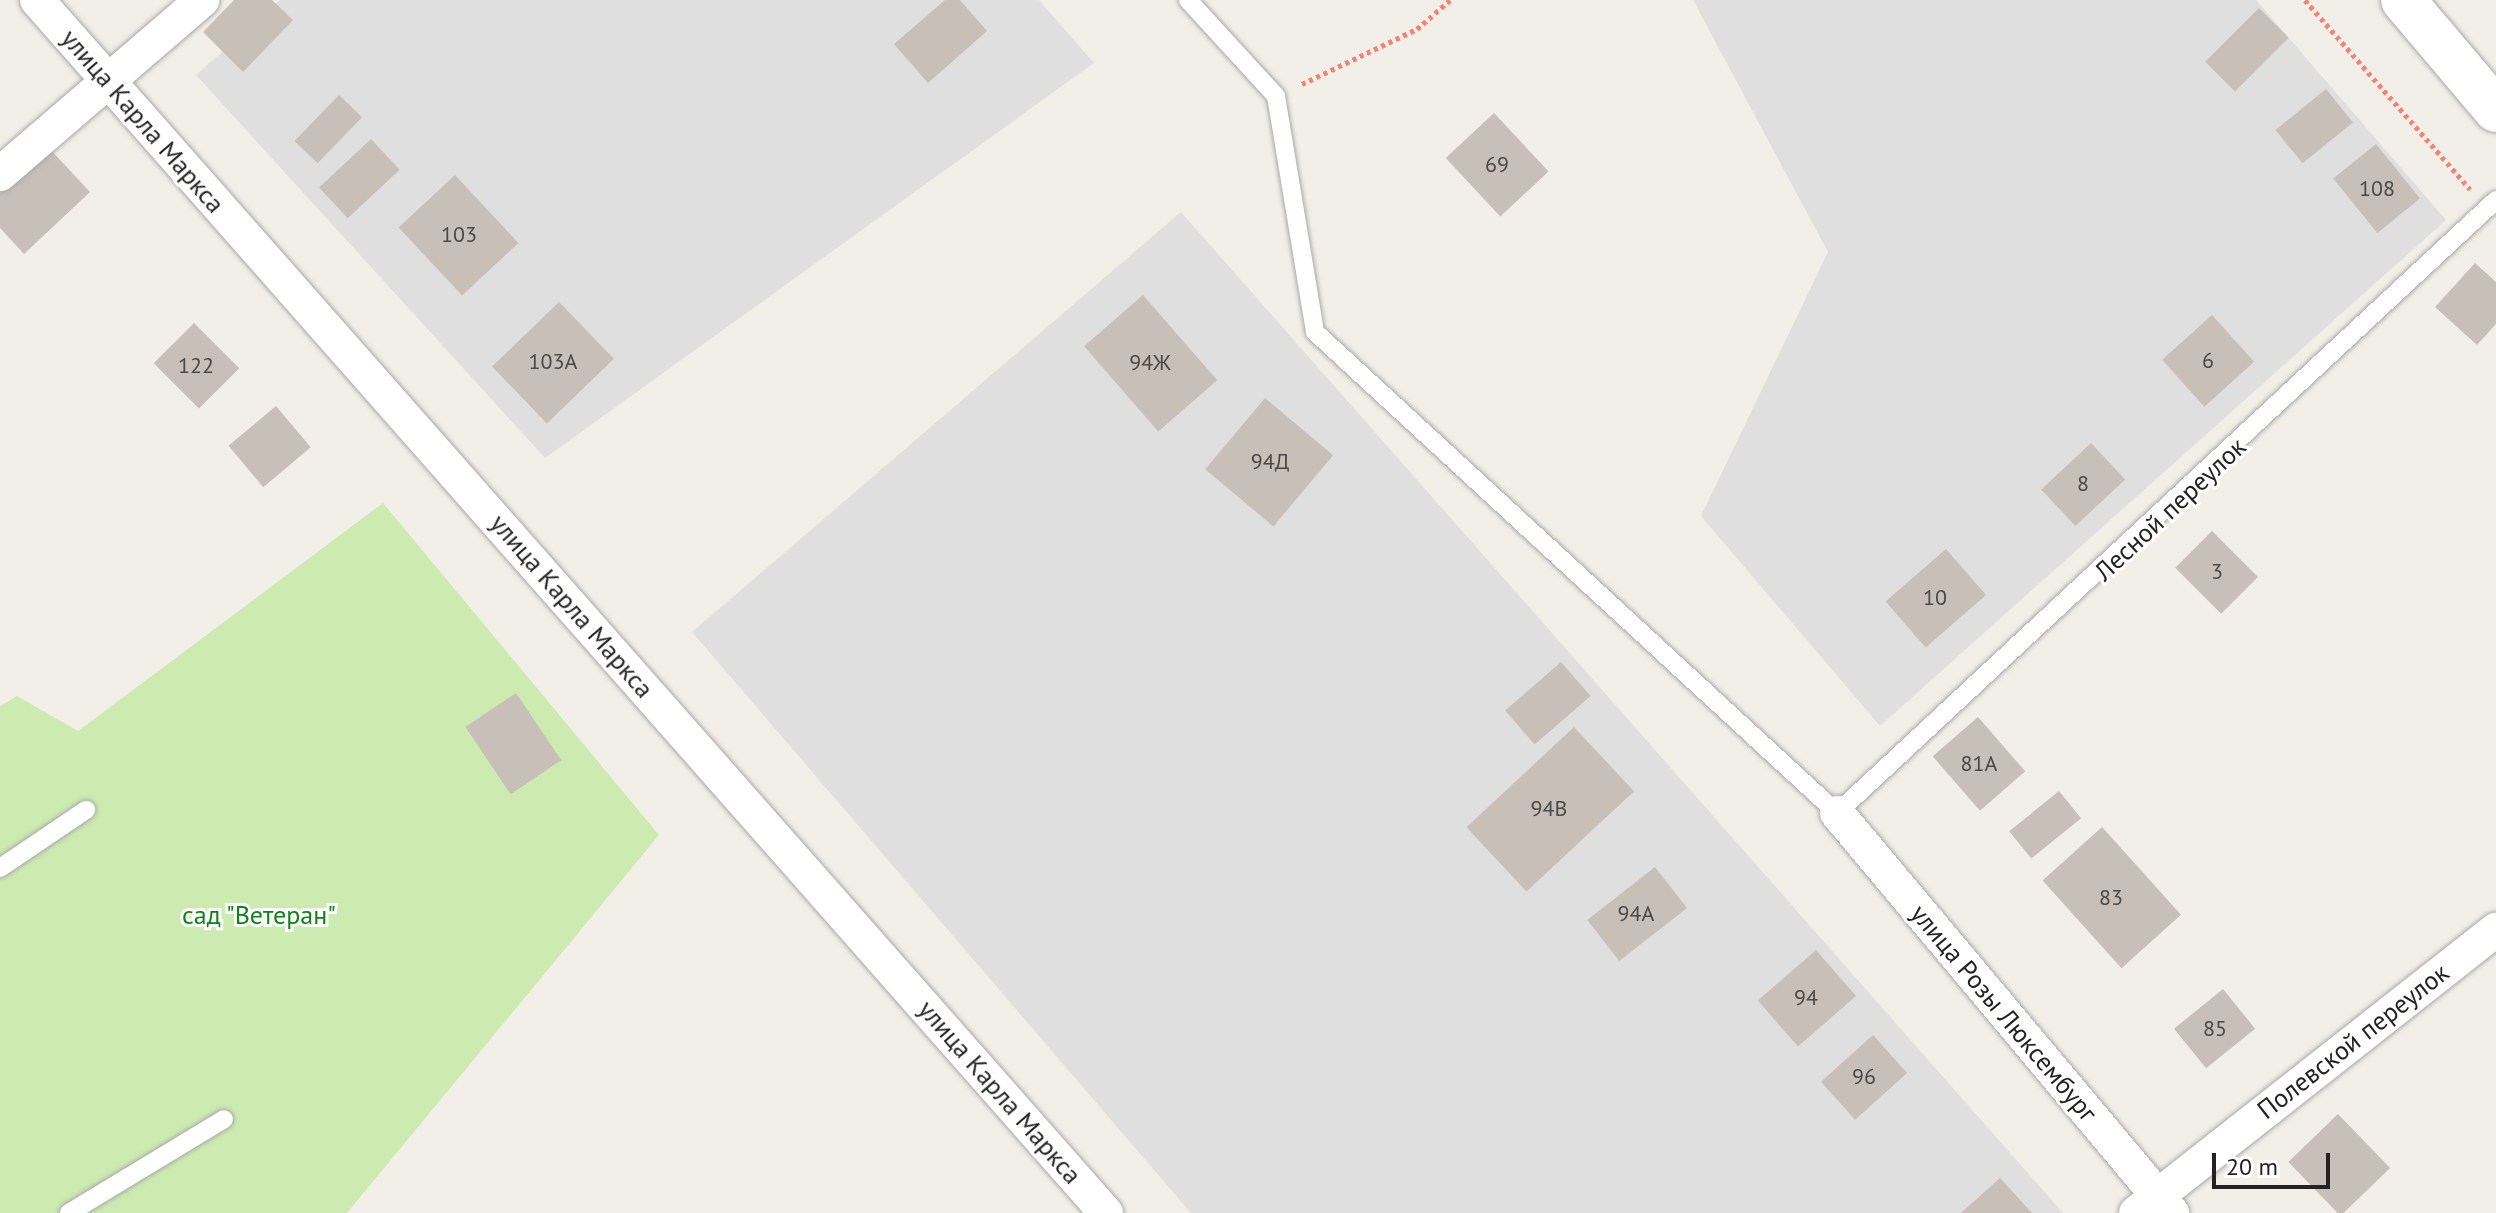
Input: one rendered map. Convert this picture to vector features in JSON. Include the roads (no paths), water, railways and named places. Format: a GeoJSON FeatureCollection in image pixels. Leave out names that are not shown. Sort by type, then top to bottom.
{"type":"FeatureCollection","features":[{"type":"Feature","properties":{"kind":"street","name":"улица Карла Маркса"},"geometry":{"type":"LineString","coordinates":[[37,0],[1106,1213]]}},
{"type":"Feature","properties":{"kind":"street"},"geometry":{"type":"LineString","coordinates":[[0,174],[110,85],[202,0]]}},
{"type":"Feature","properties":{"kind":"street"},"geometry":{"type":"LineString","coordinates":[[2403,0],[2496,110]]}},
{"type":"Feature","properties":{"kind":"street","name":"улица Розы Люксембург"},"geometry":{"type":"LineString","coordinates":[[1837,813],[2154,1207]]}},
{"type":"Feature","properties":{"kind":"street","name":"Полевской переулок"},"geometry":{"type":"LineString","coordinates":[[2154,1207],[2496,930]]}},
{"type":"Feature","properties":{"kind":"lane"},"geometry":{"type":"LineString","coordinates":[[1188,0],[1276,96],[1315,332],[1837,813]]}},
{"type":"Feature","properties":{"kind":"lane","name":"Лесной переулок"},"geometry":{"type":"LineString","coordinates":[[1837,813],[2492,204]]}},
{"type":"Feature","properties":{"kind":"lane"},"geometry":{"type":"LineString","coordinates":[[0,868],[86,810]]}},
{"type":"Feature","properties":{"kind":"lane"},"geometry":{"type":"LineString","coordinates":[[69,1213],[224,1119]]}},
{"type":"Feature","properties":{"kind":"park label","name":"сад \"Ветеран\""},"geometry":{"type":"Point","coordinates":[259,915]}}]}
